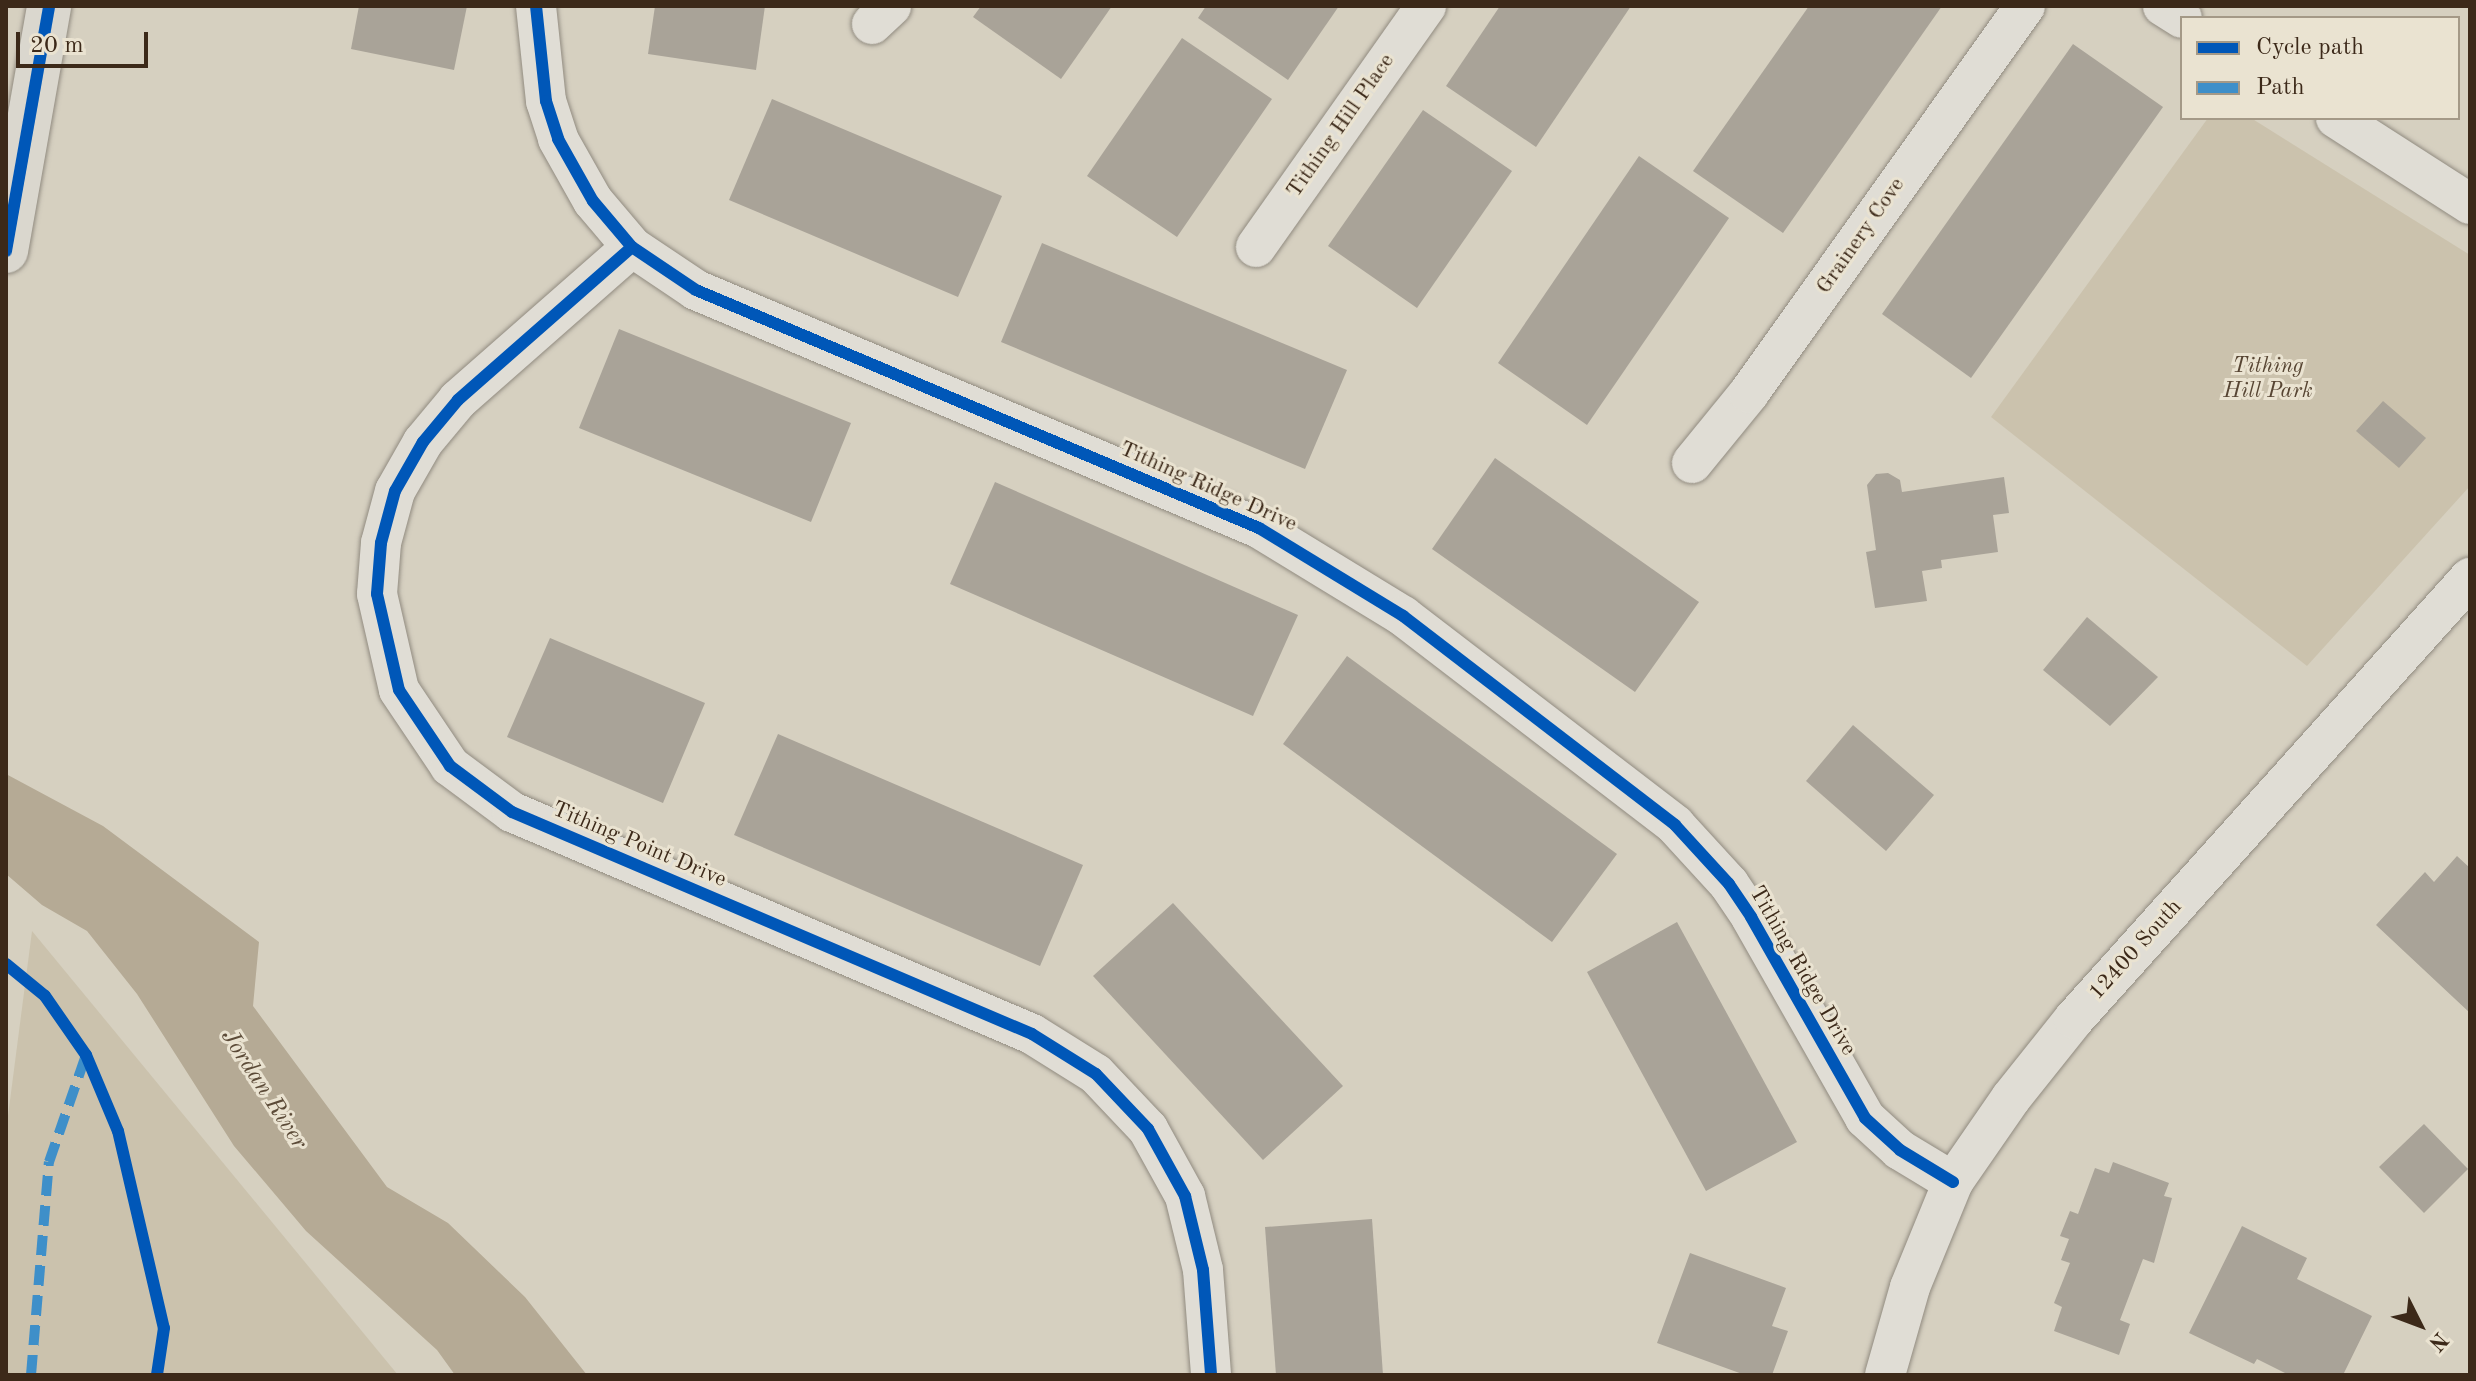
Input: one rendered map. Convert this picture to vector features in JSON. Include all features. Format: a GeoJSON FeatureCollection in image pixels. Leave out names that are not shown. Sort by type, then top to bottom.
{"type":"FeatureCollection","features":[{"type":"Feature","properties":{"kind":"main road"},"geometry":{"type":"LineString","coordinates":[[6,251],[49,6]]}},
{"type":"Feature","properties":{"kind":"street","name":"Tithing Ridge Drive"},"geometry":{"type":"LineString","coordinates":[[536,6],[546,101],[558,139],[593,201],[632,247],[696,290],[1259,528],[1403,616],[1645,799],[1694,844],[1751,917],[1865,1118],[1900,1150],[1953,1182]]}},
{"type":"Feature","properties":{"kind":"street","name":"Tithing Hill Place"},"geometry":{"type":"LineString","coordinates":[[1256,247],[1426,6]]}},
{"type":"Feature","properties":{"kind":"street","name":"Grainery Cove"},"geometry":{"type":"LineString","coordinates":[[1692,463],[1749,393],[2025,6]]}},
{"type":"Feature","properties":{"kind":"street"},"geometry":{"type":"LineString","coordinates":[[2163,6],[2180,17]]}},
{"type":"Feature","properties":{"kind":"street"},"geometry":{"type":"LineString","coordinates":[[2339,120],[2470,204]]}},
{"type":"Feature","properties":{"kind":"street","name":"Tithing Point Drive"},"geometry":{"type":"LineString","coordinates":[[632,247],[458,400],[423,442],[395,491],[381,543],[377,594],[399,690],[450,766],[512,812],[1032,1034],[1096,1074],[1148,1129],[1185,1196],[1203,1270],[1211,1375]]}},
{"type":"Feature","properties":{"kind":"street","name":"12400 South"},"geometry":{"type":"LineString","coordinates":[[1885,1375],[1910,1287],[1953,1182],[2074,1019],[2470,578]]}},
{"type":"Feature","properties":{"kind":"green space","name":"Tithing Hill Park"},"geometry":{"type":"Polygon","coordinates":[[[2207,120],[2254,120],[2470,255],[2470,486],[2307,666],[1991,417],[2207,120]]]}},
{"type":"Feature","properties":{"kind":"green space"},"geometry":{"type":"Polygon","coordinates":[[[32,931],[398,1375],[6,1375],[6,1131],[32,931]]]}},
{"type":"Feature","properties":{"kind":"water","name":"Jordan River"},"geometry":{"type":"Polygon","coordinates":[[[6,774],[103,826],[259,942],[253,1006],[387,1187],[448,1223],[525,1297],[587,1375],[455,1375],[437,1350],[306,1231],[234,1146],[137,994],[87,931],[42,905],[6,874],[6,774]]]}},
{"type":"Feature","properties":{"kind":"building"},"geometry":{"type":"Polygon","coordinates":[[[359,6],[467,6],[454,70],[351,49],[359,6]]]}},
{"type":"Feature","properties":{"kind":"building"},"geometry":{"type":"Polygon","coordinates":[[[655,6],[765,6],[756,70],[648,54],[655,6]]]}},
{"type":"Feature","properties":{"kind":"building"},"geometry":{"type":"Polygon","coordinates":[[[981,6],[1112,6],[1061,79],[973,17],[981,6]]]}},
{"type":"Feature","properties":{"kind":"building"},"geometry":{"type":"Polygon","coordinates":[[[1206,6],[1339,6],[1288,80],[1198,18],[1206,6]]]}},
{"type":"Feature","properties":{"kind":"building"},"geometry":{"type":"Polygon","coordinates":[[[1500,6],[1631,6],[1536,147],[1446,86],[1500,6]]]}},
{"type":"Feature","properties":{"kind":"building"},"geometry":{"type":"Polygon","coordinates":[[[1809,6],[1942,6],[1783,233],[1693,171],[1809,6]]]}},
{"type":"Feature","properties":{"kind":"building"},"geometry":{"type":"Polygon","coordinates":[[[1182,38],[1272,99],[1177,237],[1087,176],[1182,38]]]}},
{"type":"Feature","properties":{"kind":"building"},"geometry":{"type":"Polygon","coordinates":[[[2073,44],[2163,107],[1971,378],[1882,314],[2073,44]]]}},
{"type":"Feature","properties":{"kind":"building"},"geometry":{"type":"Polygon","coordinates":[[[772,99],[1002,196],[958,297],[729,200],[772,99]]]}},
{"type":"Feature","properties":{"kind":"building"},"geometry":{"type":"Polygon","coordinates":[[[1423,110],[1512,171],[1417,308],[1328,246],[1423,110]]]}},
{"type":"Feature","properties":{"kind":"building"},"geometry":{"type":"Polygon","coordinates":[[[1639,156],[1729,218],[1587,425],[1498,363],[1639,156]]]}},
{"type":"Feature","properties":{"kind":"building"},"geometry":{"type":"Polygon","coordinates":[[[1042,243],[1347,370],[1305,469],[1001,342],[1042,243]]]}},
{"type":"Feature","properties":{"kind":"building"},"geometry":{"type":"Polygon","coordinates":[[[619,329],[851,423],[811,522],[579,428],[619,329]]]}},
{"type":"Feature","properties":{"kind":"building"},"geometry":{"type":"Polygon","coordinates":[[[2383,401],[2426,438],[2399,468],[2356,431],[2383,401]]]}},
{"type":"Feature","properties":{"kind":"building"},"geometry":{"type":"Polygon","coordinates":[[[1495,458],[1699,602],[1635,692],[1432,549],[1495,458]]]}},
{"type":"Feature","properties":{"kind":"building"},"geometry":{"type":"Polygon","coordinates":[[[1888,473],[1900,480],[1902,492],[2004,477],[2009,513],[1993,515],[1998,552],[1941,560],[1942,568],[1922,571],[1927,601],[1875,608],[1866,552],[1876,550],[1867,485],[1876,474],[1888,473]]]}},
{"type":"Feature","properties":{"kind":"building"},"geometry":{"type":"Polygon","coordinates":[[[995,482],[1298,615],[1253,716],[950,584],[995,482]]]}},
{"type":"Feature","properties":{"kind":"building"},"geometry":{"type":"Polygon","coordinates":[[[2087,617],[2158,677],[2110,726],[2043,670],[2087,617]]]}},
{"type":"Feature","properties":{"kind":"building"},"geometry":{"type":"Polygon","coordinates":[[[550,638],[705,703],[663,803],[507,737],[550,638]]]}},
{"type":"Feature","properties":{"kind":"building"},"geometry":{"type":"Polygon","coordinates":[[[1347,656],[1617,854],[1552,942],[1283,744],[1347,656]]]}},
{"type":"Feature","properties":{"kind":"building"},"geometry":{"type":"Polygon","coordinates":[[[1853,725],[1934,795],[1886,851],[1806,781],[1853,725]]]}},
{"type":"Feature","properties":{"kind":"building"},"geometry":{"type":"Polygon","coordinates":[[[778,734],[1083,865],[1040,966],[734,835],[778,734]]]}},
{"type":"Feature","properties":{"kind":"building"},"geometry":{"type":"Polygon","coordinates":[[[2457,856],[2470,868],[2470,1013],[2376,925],[2425,872],[2434,882],[2457,856]]]}},
{"type":"Feature","properties":{"kind":"building"},"geometry":{"type":"Polygon","coordinates":[[[1173,903],[1343,1086],[1263,1160],[1093,976],[1173,903]]]}},
{"type":"Feature","properties":{"kind":"building"},"geometry":{"type":"Polygon","coordinates":[[[1677,922],[1797,1142],[1706,1191],[1587,972],[1677,922]]]}},
{"type":"Feature","properties":{"kind":"building"},"geometry":{"type":"Polygon","coordinates":[[[2424,1124],[2468,1169],[2424,1213],[2379,1167],[2424,1124]]]}},
{"type":"Feature","properties":{"kind":"building"},"geometry":{"type":"Polygon","coordinates":[[[2113,1162],[2169,1183],[2164,1196],[2172,1198],[2154,1263],[2143,1259],[2120,1320],[2130,1324],[2119,1355],[2054,1331],[2062,1307],[2054,1303],[2070,1263],[2061,1260],[2069,1239],[2060,1236],[2070,1211],[2078,1214],[2095,1168],[2109,1173],[2113,1162]]]}},
{"type":"Feature","properties":{"kind":"building"},"geometry":{"type":"Polygon","coordinates":[[[1372,1219],[1383,1375],[1276,1375],[1265,1227],[1372,1219]]]}},
{"type":"Feature","properties":{"kind":"building"},"geometry":{"type":"Polygon","coordinates":[[[2242,1226],[2307,1258],[2297,1279],[2372,1316],[2343,1375],[2289,1375],[2257,1359],[2254,1364],[2189,1333],[2242,1226]]]}},
{"type":"Feature","properties":{"kind":"building"},"geometry":{"type":"Polygon","coordinates":[[[1690,1253],[1786,1288],[1772,1326],[1788,1331],[1772,1375],[1745,1375],[1657,1343],[1690,1253]]]}},
{"type":"Feature","properties":{"kind":"marked path"},"geometry":{"type":"LineString","coordinates":[[31,1375],[49,1162],[86,1055]]}},
{"type":"Feature","properties":{"kind":"cycle path"},"geometry":{"type":"LineString","coordinates":[[6,251],[49,6]]}},
{"type":"Feature","properties":{"kind":"cycle path"},"geometry":{"type":"LineString","coordinates":[[536,6],[546,101],[558,139],[593,201],[632,247],[696,290],[1259,528],[1403,616],[1675,825],[1729,884],[1751,917],[1865,1118],[1900,1150],[1953,1182]]}},
{"type":"Feature","properties":{"kind":"cycle path"},"geometry":{"type":"LineString","coordinates":[[632,247],[458,400],[423,442],[395,491],[381,543],[377,594],[399,690],[450,766],[512,812],[1032,1034],[1096,1074],[1148,1129],[1185,1196],[1203,1270],[1211,1375]]}},
{"type":"Feature","properties":{"kind":"cycle path"},"geometry":{"type":"LineString","coordinates":[[6,964],[45,996],[86,1055],[118,1131],[164,1328],[157,1375]]}}]}
